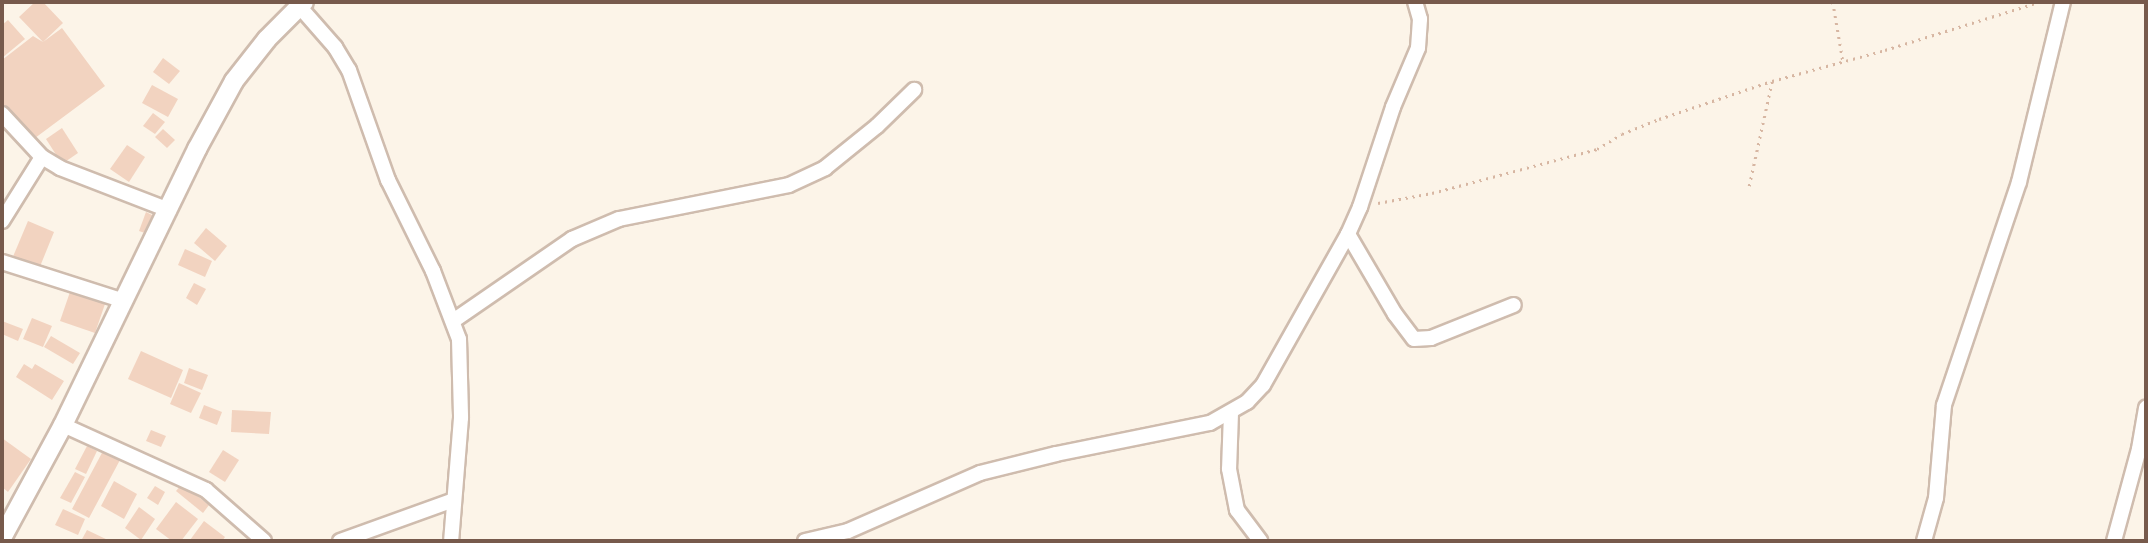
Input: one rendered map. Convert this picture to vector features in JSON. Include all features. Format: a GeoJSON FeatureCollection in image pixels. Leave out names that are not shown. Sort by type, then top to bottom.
{"type":"FeatureCollection","features":[{"type":"Feature","properties":{"kind":"street"},"geometry":{"type":"LineString","coordinates":[[805,541],[848,531],[980,473],[1056,454],[1210,423],[1231,413],[1263,385],[1348,234],[1360,206],[1393,107],[1419,48],[1420,19],[1415,2]]}},
{"type":"Feature","properties":{"kind":"street"},"geometry":{"type":"LineString","coordinates":[[1924,541],[1936,498],[1944,405],[2019,182],[2063,2]]}},
{"type":"Feature","properties":{"kind":"street"},"geometry":{"type":"LineString","coordinates":[[2,538],[63,425],[234,81],[267,39],[301,4],[335,47],[349,70],[388,180],[409,218],[459,339],[462,366],[461,418],[451,541]]}},
{"type":"Feature","properties":{"kind":"street"},"geometry":{"type":"LineString","coordinates":[[453,321],[572,239],[619,219],[789,185],[825,168],[877,126],[914,90]]}},
{"type":"Feature","properties":{"kind":"street"},"geometry":{"type":"LineString","coordinates":[[2,114],[42,158],[79,178],[169,210]]}},
{"type":"Feature","properties":{"kind":"street"},"geometry":{"type":"LineString","coordinates":[[2,221],[42,158]]}},
{"type":"Feature","properties":{"kind":"street"},"geometry":{"type":"LineString","coordinates":[[1348,234],[1395,314],[1414,339],[1431,338],[1514,305]]}},
{"type":"Feature","properties":{"kind":"street"},"geometry":{"type":"LineString","coordinates":[[2,262],[124,302]]}},
{"type":"Feature","properties":{"kind":"street"},"geometry":{"type":"LineString","coordinates":[[2114,541],[2139,449],[2146,408]]}},
{"type":"Feature","properties":{"kind":"street"},"geometry":{"type":"LineString","coordinates":[[1231,413],[1229,469],[1237,510],[1260,541]]}},
{"type":"Feature","properties":{"kind":"street"},"geometry":{"type":"LineString","coordinates":[[63,425],[206,490],[264,541]]}},
{"type":"Feature","properties":{"kind":"street"},"geometry":{"type":"LineString","coordinates":[[340,541],[454,500]]}},
{"type":"Feature","properties":{"kind":"path"},"geometry":{"type":"LineString","coordinates":[[1833,2],[1843,62]]}},
{"type":"Feature","properties":{"kind":"path"},"geometry":{"type":"LineString","coordinates":[[1360,206],[1432,193],[1597,149],[1622,134],[1659,119],[1772,81],[2039,2]]}},
{"type":"Feature","properties":{"kind":"path"},"geometry":{"type":"LineString","coordinates":[[1749,187],[1772,81]]}},
{"type":"Feature","properties":{"kind":"building"},"geometry":{"type":"Polygon","coordinates":[[[35,2],[43,2],[63,23],[43,42],[19,17],[35,2]]]}},
{"type":"Feature","properties":{"kind":"building"},"geometry":{"type":"Polygon","coordinates":[[[8,20],[25,39],[2,58],[2,25],[8,20]]]}},
{"type":"Feature","properties":{"kind":"building"},"geometry":{"type":"Polygon","coordinates":[[[62,28],[105,86],[31,141],[2,103],[2,60],[33,36],[43,42],[62,28]]]}},
{"type":"Feature","properties":{"kind":"building"},"geometry":{"type":"Polygon","coordinates":[[[163,58],[180,71],[169,84],[153,72],[163,58]]]}},
{"type":"Feature","properties":{"kind":"building"},"geometry":{"type":"Polygon","coordinates":[[[152,85],[178,99],[168,117],[142,103],[152,85]]]}},
{"type":"Feature","properties":{"kind":"building"},"geometry":{"type":"Polygon","coordinates":[[[153,113],[165,122],[155,134],[143,126],[153,113]]]}},
{"type":"Feature","properties":{"kind":"building"},"geometry":{"type":"Polygon","coordinates":[[[62,128],[78,153],[62,164],[46,139],[62,128]]]}},
{"type":"Feature","properties":{"kind":"building"},"geometry":{"type":"Polygon","coordinates":[[[163,129],[175,140],[167,148],[155,137],[163,129]]]}},
{"type":"Feature","properties":{"kind":"building"},"geometry":{"type":"Polygon","coordinates":[[[127,145],[145,157],[129,182],[110,169],[127,145]]]}},
{"type":"Feature","properties":{"kind":"building"},"geometry":{"type":"Polygon","coordinates":[[[146,212],[154,216],[148,234],[139,231],[146,212]]]}},
{"type":"Feature","properties":{"kind":"building"},"geometry":{"type":"Polygon","coordinates":[[[28,221],[54,232],[39,269],[12,259],[28,221]]]}},
{"type":"Feature","properties":{"kind":"building"},"geometry":{"type":"Polygon","coordinates":[[[206,228],[227,246],[215,261],[194,243],[206,228]]]}},
{"type":"Feature","properties":{"kind":"building"},"geometry":{"type":"Polygon","coordinates":[[[185,249],[212,261],[205,277],[178,265],[185,249]]]}},
{"type":"Feature","properties":{"kind":"building"},"geometry":{"type":"Polygon","coordinates":[[[194,283],[206,289],[197,305],[186,298],[194,283]]]}},
{"type":"Feature","properties":{"kind":"building"},"geometry":{"type":"Polygon","coordinates":[[[70,292],[105,304],[95,333],[60,321],[70,292]]]}},
{"type":"Feature","properties":{"kind":"building"},"geometry":{"type":"Polygon","coordinates":[[[32,318],[52,326],[43,347],[23,339],[32,318]]]}},
{"type":"Feature","properties":{"kind":"building"},"geometry":{"type":"Polygon","coordinates":[[[2,321],[23,329],[18,341],[2,334],[2,321]]]}},
{"type":"Feature","properties":{"kind":"building"},"geometry":{"type":"Polygon","coordinates":[[[51,336],[80,353],[73,364],[44,347],[51,336]]]}},
{"type":"Feature","properties":{"kind":"building"},"geometry":{"type":"Polygon","coordinates":[[[141,351],[183,370],[171,398],[128,379],[141,351]]]}},
{"type":"Feature","properties":{"kind":"building"},"geometry":{"type":"Polygon","coordinates":[[[24,364],[32,369],[35,364],[64,381],[52,400],[16,377],[24,364]]]}},
{"type":"Feature","properties":{"kind":"building"},"geometry":{"type":"Polygon","coordinates":[[[189,368],[208,375],[202,390],[184,383],[189,368]]]}},
{"type":"Feature","properties":{"kind":"building"},"geometry":{"type":"Polygon","coordinates":[[[179,383],[201,393],[191,413],[170,404],[179,383]]]}},
{"type":"Feature","properties":{"kind":"building"},"geometry":{"type":"Polygon","coordinates":[[[204,405],[222,412],[217,425],[199,418],[204,405]]]}},
{"type":"Feature","properties":{"kind":"building"},"geometry":{"type":"Polygon","coordinates":[[[232,410],[271,412],[269,434],[231,432],[232,410]]]}},
{"type":"Feature","properties":{"kind":"building"},"geometry":{"type":"Polygon","coordinates":[[[151,430],[166,436],[161,447],[146,441],[151,430]]]}},
{"type":"Feature","properties":{"kind":"building"},"geometry":{"type":"Polygon","coordinates":[[[2,438],[31,459],[8,492],[2,487],[2,438]]]}},
{"type":"Feature","properties":{"kind":"building"},"geometry":{"type":"Polygon","coordinates":[[[87,446],[97,451],[86,474],[75,469],[87,446]]]}},
{"type":"Feature","properties":{"kind":"building"},"geometry":{"type":"Polygon","coordinates":[[[223,450],[239,460],[225,482],[209,472],[223,450]]]}},
{"type":"Feature","properties":{"kind":"building"},"geometry":{"type":"Polygon","coordinates":[[[103,451],[120,460],[89,518],[72,509],[103,451]]]}},
{"type":"Feature","properties":{"kind":"building"},"geometry":{"type":"Polygon","coordinates":[[[75,472],[85,477],[71,503],[60,498],[75,472]]]}},
{"type":"Feature","properties":{"kind":"building"},"geometry":{"type":"Polygon","coordinates":[[[114,481],[137,494],[124,519],[101,506],[114,481]]]}},
{"type":"Feature","properties":{"kind":"building"},"geometry":{"type":"Polygon","coordinates":[[[182,484],[209,505],[203,513],[176,491],[182,484]]]}},
{"type":"Feature","properties":{"kind":"building"},"geometry":{"type":"Polygon","coordinates":[[[155,486],[165,492],[158,505],[147,498],[155,486]]]}},
{"type":"Feature","properties":{"kind":"building"},"geometry":{"type":"Polygon","coordinates":[[[176,502],[198,519],[181,541],[172,541],[156,529],[176,502]]]}},
{"type":"Feature","properties":{"kind":"building"},"geometry":{"type":"Polygon","coordinates":[[[139,507],[155,519],[141,540],[125,528],[139,507]]]}},
{"type":"Feature","properties":{"kind":"building"},"geometry":{"type":"Polygon","coordinates":[[[63,509],[85,519],[78,535],[55,525],[63,509]]]}},
{"type":"Feature","properties":{"kind":"building"},"geometry":{"type":"Polygon","coordinates":[[[204,521],[225,537],[222,541],[190,540],[204,521]]]}},
{"type":"Feature","properties":{"kind":"building"},"geometry":{"type":"Polygon","coordinates":[[[87,530],[110,541],[81,541],[87,530]]]}}]}
